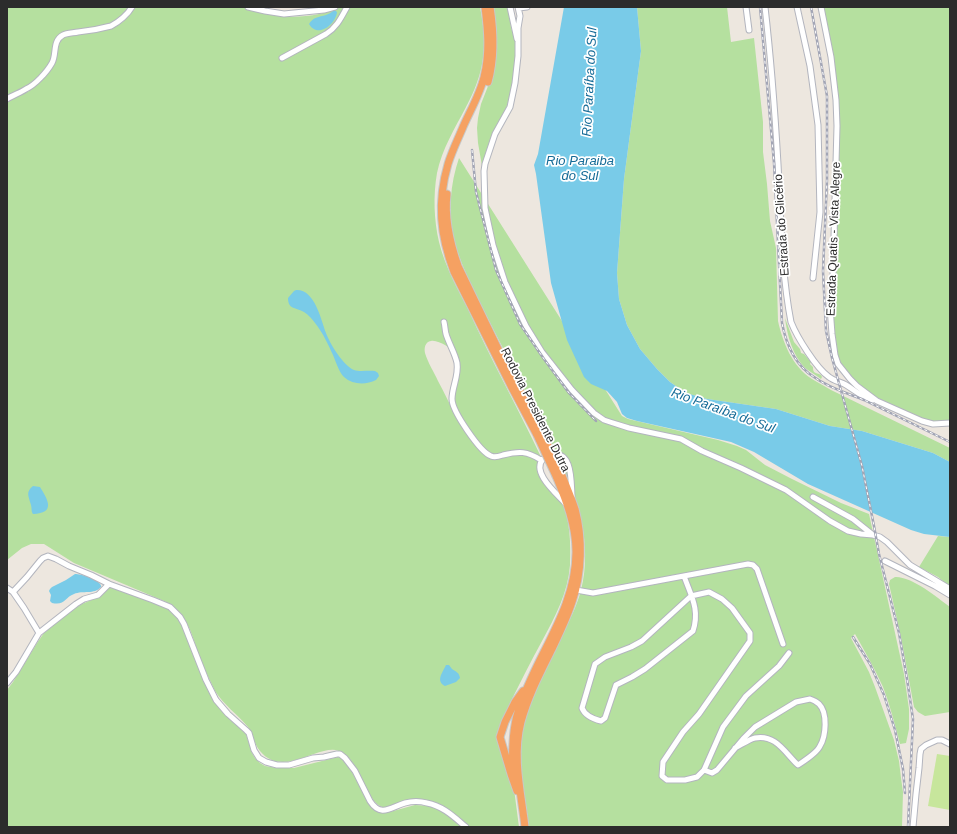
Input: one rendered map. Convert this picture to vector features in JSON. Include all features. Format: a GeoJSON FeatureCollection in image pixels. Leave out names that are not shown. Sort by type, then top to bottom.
{"type":"FeatureCollection","features":[{"type":"Feature","properties":{"kind":"highway","name":"Rodovia Presidente Dutra"},"geometry":{"type":"LineString","coordinates":[[484,7],[488,28],[488,49],[484,78],[452,151],[448,164],[441,209],[444,241],[454,272],[511,386],[539,434]]}},
{"type":"Feature","properties":{"kind":"highway","name":"Rodovia Presidente Dutra"},"geometry":{"type":"LineString","coordinates":[[490,7],[493,32],[491,71],[450,173],[446,197],[448,227],[454,255],[462,274],[558,474],[568,490],[576,552],[571,588],[565,608],[533,676],[518,713],[513,739],[512,756],[521,827]]}},
{"type":"Feature","properties":{"kind":"highway","name":"Rodovia Presidente Dutra"},"geometry":{"type":"LineString","coordinates":[[525,827],[518,772],[518,736],[532,688],[566,619],[576,590],[579,569],[579,529],[575,511],[570,505]]}},
{"type":"Feature","properties":{"kind":"highway"},"geometry":{"type":"LineString","coordinates":[[517,791],[500,737],[505,722],[515,702],[533,676]]}},
{"type":"Feature","properties":{"kind":"street"},"geometry":{"type":"LineString","coordinates":[[7,99],[29,88],[42,76],[52,62],[55,45],[64,34],[111,26],[128,13],[132,7]]}},
{"type":"Feature","properties":{"kind":"street"},"geometry":{"type":"LineString","coordinates":[[248,7],[284,14],[324,10],[335,7]]}},
{"type":"Feature","properties":{"kind":"street"},"geometry":{"type":"LineString","coordinates":[[282,58],[332,30],[337,25],[346,7]]}},
{"type":"Feature","properties":{"kind":"street"},"geometry":{"type":"LineString","coordinates":[[510,7],[519,43]]}},
{"type":"Feature","properties":{"kind":"street"},"geometry":{"type":"LineString","coordinates":[[527,7],[519,8],[519,43],[516,83],[510,107],[495,134],[485,164],[485,208],[493,245],[505,282],[526,326],[542,352],[572,390],[594,413],[604,420],[629,428],[681,439],[702,451],[731,463],[786,490],[844,529],[880,537],[910,565],[950,589]]}},
{"type":"Feature","properties":{"kind":"street"},"geometry":{"type":"LineString","coordinates":[[746,7],[749,30]]}},
{"type":"Feature","properties":{"kind":"street","name":"Estrada do Glicério"},"geometry":{"type":"LineString","coordinates":[[765,7],[773,79],[784,275],[794,329],[815,362],[829,377],[845,384],[866,398],[878,401]]}},
{"type":"Feature","properties":{"kind":"street"},"geometry":{"type":"LineString","coordinates":[[797,7],[810,66],[818,125],[820,212],[813,278]]}},
{"type":"Feature","properties":{"kind":"street","name":"Estrada Quatis - Vista Alegre"},"geometry":{"type":"LineString","coordinates":[[821,7],[831,57],[836,100],[837,126],[833,266],[830,307],[832,334],[838,364],[857,386],[878,401],[922,421],[933,424],[950,423]]}},
{"type":"Feature","properties":{"kind":"street"},"geometry":{"type":"LineString","coordinates":[[444,322],[446,334],[456,362],[457,376],[452,394],[452,402],[459,419],[478,444],[490,456],[497,457],[522,452],[541,460]]}},
{"type":"Feature","properties":{"kind":"street"},"geometry":{"type":"LineString","coordinates":[[549,455],[560,455],[566,460],[570,471],[570,505],[553,490],[542,476],[540,467],[541,460],[549,455]]}},
{"type":"Feature","properties":{"kind":"street"},"geometry":{"type":"LineString","coordinates":[[813,497],[853,519],[873,535]]}},
{"type":"Feature","properties":{"kind":"street"},"geometry":{"type":"LineString","coordinates":[[13,592],[40,561],[48,556],[109,584],[170,607],[184,624],[216,700],[228,714],[249,733],[256,755],[262,760],[277,765],[289,765],[313,758],[340,754],[352,767],[372,805],[378,809],[387,810],[406,803],[426,803],[443,809],[454,816],[466,827]]}},
{"type":"Feature","properties":{"kind":"street"},"geometry":{"type":"LineString","coordinates":[[885,561],[950,595]]}},
{"type":"Feature","properties":{"kind":"street"},"geometry":{"type":"LineString","coordinates":[[576,590],[593,594],[748,564],[753,565],[756,569],[783,644]]}},
{"type":"Feature","properties":{"kind":"street"},"geometry":{"type":"LineString","coordinates":[[684,576],[691,596],[696,608],[693,631],[645,669],[616,685],[605,718],[601,722],[592,719],[583,712],[582,708],[595,664],[605,657],[642,641],[691,596],[709,592],[722,599],[732,608],[750,633],[750,641],[700,714],[683,732],[663,762],[662,776],[667,780],[685,780],[697,777],[704,770],[723,727],[746,696],[779,666],[789,653]]}},
{"type":"Feature","properties":{"kind":"street"},"geometry":{"type":"LineString","coordinates":[[7,683],[16,672],[39,633],[76,604],[84,599],[98,594],[109,584]]}},
{"type":"Feature","properties":{"kind":"street"},"geometry":{"type":"LineString","coordinates":[[7,588],[13,592],[39,633]]}},
{"type":"Feature","properties":{"kind":"street"},"geometry":{"type":"LineString","coordinates":[[704,770],[712,773],[717,770],[735,748],[755,726],[796,702],[810,699],[819,704],[824,712],[826,730],[820,747],[798,765],[780,745],[769,738],[754,738],[735,748]]}},
{"type":"Feature","properties":{"kind":"street"},"geometry":{"type":"LineString","coordinates":[[913,827],[921,749],[937,740],[942,740],[950,744]]}},
{"type":"Feature","properties":{"kind":"green space"},"geometry":{"type":"Polygon","coordinates":[[[7,7],[129,7],[122,16],[111,23],[60,35],[50,62],[42,72],[30,84],[7,97],[7,7]]]}},
{"type":"Feature","properties":{"kind":"green space"},"geometry":{"type":"Polygon","coordinates":[[[135,7],[243,7],[270,15],[290,17],[310,16],[345,7],[334,27],[336,29],[349,7],[480,7],[484,39],[482,64],[479,77],[469,101],[449,139],[439,164],[435,190],[436,225],[439,242],[452,277],[542,459],[541,460],[524,452],[493,456],[486,452],[464,424],[455,407],[454,395],[458,365],[453,353],[445,345],[433,341],[426,344],[425,351],[429,364],[456,416],[482,451],[492,459],[520,453],[531,456],[540,461],[539,467],[542,478],[559,496],[567,516],[570,541],[570,565],[564,595],[552,623],[511,701],[499,734],[499,739],[514,789],[519,827],[470,827],[442,807],[434,803],[422,801],[406,801],[386,808],[380,806],[374,801],[351,761],[346,755],[337,750],[324,751],[299,759],[283,762],[267,758],[258,748],[248,727],[222,701],[215,691],[188,625],[179,612],[172,606],[164,601],[74,563],[44,544],[31,544],[22,548],[7,560],[7,102],[29,91],[46,74],[54,64],[58,43],[63,38],[69,35],[112,28],[124,21],[135,7]]]}},
{"type":"Feature","properties":{"kind":"green space"},"geometry":{"type":"Polygon","coordinates":[[[492,7],[509,7],[511,28],[518,44],[513,88],[504,114],[482,166],[477,128],[481,104],[492,76],[492,7]]]}},
{"type":"Feature","properties":{"kind":"green space"},"geometry":{"type":"Polygon","coordinates":[[[637,7],[727,7],[731,42],[754,38],[763,122],[763,152],[770,221],[776,248],[778,321],[789,353],[799,368],[812,379],[831,390],[950,448],[950,462],[933,453],[862,431],[830,426],[776,409],[707,399],[686,393],[670,382],[640,349],[627,325],[619,299],[617,273],[624,179],[641,51],[637,7]]]}},
{"type":"Feature","properties":{"kind":"green space"},"geometry":{"type":"Polygon","coordinates":[[[822,7],[950,7],[950,421],[926,420],[877,397],[855,382],[846,372],[838,357],[835,345],[832,316],[839,119],[822,7]]]}},
{"type":"Feature","properties":{"kind":"green space"},"geometry":{"type":"Polygon","coordinates":[[[459,158],[622,416],[628,419],[718,440],[737,446],[746,450],[765,465],[792,479],[841,503],[869,514],[904,674],[909,709],[909,729],[906,743],[900,744],[886,694],[873,667],[855,634],[851,638],[869,672],[894,740],[899,761],[903,792],[902,827],[529,827],[523,787],[520,747],[523,721],[528,707],[573,613],[579,596],[583,581],[585,563],[584,537],[575,498],[558,456],[475,292],[463,266],[454,239],[451,219],[451,198],[459,158]]]}},
{"type":"Feature","properties":{"kind":"green space"},"geometry":{"type":"Polygon","coordinates":[[[785,318],[794,342],[800,349],[801,353],[804,354],[811,362],[810,364],[813,367],[814,372],[821,375],[821,379],[805,368],[797,358],[789,338],[785,318]]]}},
{"type":"Feature","properties":{"kind":"green space"},"geometry":{"type":"Polygon","coordinates":[[[938,536],[950,537],[950,587],[938,577],[919,567],[938,536]]]}},
{"type":"Feature","properties":{"kind":"green space"},"geometry":{"type":"Polygon","coordinates":[[[895,577],[916,583],[950,607],[950,712],[925,716],[918,712],[914,707],[901,637],[889,584],[890,580],[895,577]]]}},
{"type":"Feature","properties":{"kind":"green space"},"geometry":{"type":"Polygon","coordinates":[[[110,586],[141,597],[170,610],[178,618],[198,665],[220,708],[226,716],[244,730],[252,753],[260,763],[265,766],[277,768],[294,768],[338,757],[343,759],[349,766],[364,794],[380,812],[386,813],[415,805],[430,806],[442,810],[463,827],[7,827],[7,690],[44,633],[72,610],[98,597],[110,586]]]}},
{"type":"Feature","properties":{"kind":"green space"},"geometry":{"type":"Polygon","coordinates":[[[937,754],[950,756],[950,810],[928,806],[937,754]]]}},
{"type":"Feature","properties":{"kind":"water","name":"Rio Paraiba do Sul"},"geometry":{"type":"Polygon","coordinates":[[[564,7],[637,7],[641,51],[624,179],[617,273],[619,299],[627,325],[640,349],[670,382],[686,393],[707,399],[776,409],[830,426],[862,431],[933,453],[950,462],[950,537],[924,534],[911,530],[808,484],[754,452],[731,442],[627,418],[622,414],[617,402],[607,391],[591,384],[584,377],[567,340],[551,283],[534,165],[538,154],[564,7]]]}},
{"type":"Feature","properties":{"kind":"water"},"geometry":{"type":"Polygon","coordinates":[[[334,10],[337,12],[336,17],[326,28],[317,30],[309,24],[314,19],[327,15],[334,10]]]}},
{"type":"Feature","properties":{"kind":"water"},"geometry":{"type":"Polygon","coordinates":[[[296,290],[303,291],[313,300],[328,338],[341,359],[354,370],[375,371],[379,376],[376,380],[368,383],[355,383],[351,382],[342,375],[325,339],[312,319],[301,310],[293,308],[289,305],[288,298],[296,290]]]}},
{"type":"Feature","properties":{"kind":"water"},"geometry":{"type":"Polygon","coordinates":[[[33,486],[40,487],[46,497],[48,505],[45,511],[33,514],[28,493],[33,486]]]}},
{"type":"Feature","properties":{"kind":"water"},"geometry":{"type":"Polygon","coordinates":[[[75,574],[85,576],[98,582],[101,587],[92,592],[81,592],[71,595],[60,603],[52,603],[50,601],[50,589],[75,574]]]}},
{"type":"Feature","properties":{"kind":"water"},"geometry":{"type":"Polygon","coordinates":[[[446,665],[449,665],[457,672],[460,678],[456,682],[445,686],[442,684],[440,679],[446,665]]]}},
{"type":"Feature","properties":{"kind":"railway"},"geometry":{"type":"LineString","coordinates":[[760,7],[774,163],[782,323],[786,339],[792,353],[807,372],[820,381],[864,400],[950,442]]}},
{"type":"Feature","properties":{"kind":"railway"},"geometry":{"type":"LineString","coordinates":[[811,7],[827,96],[827,180],[823,271],[826,331],[862,466],[879,554],[899,633],[907,679],[913,719],[908,827]]}},
{"type":"Feature","properties":{"kind":"railway"},"geometry":{"type":"LineString","coordinates":[[472,150],[476,192],[496,270],[520,324],[569,393],[596,421]]}},
{"type":"Feature","properties":{"kind":"railway"},"geometry":{"type":"LineString","coordinates":[[853,637],[870,664],[884,695],[895,730],[903,769],[905,793]]}},
{"type":"Feature","properties":{"kind":"water label","name":"Rio Paraíba do Sul"},"geometry":{"type":"Point","coordinates":[590,82]}},
{"type":"Feature","properties":{"kind":"water label","name":"Rio Paraíba do Sul"},"geometry":{"type":"Point","coordinates":[723,411]}}]}
